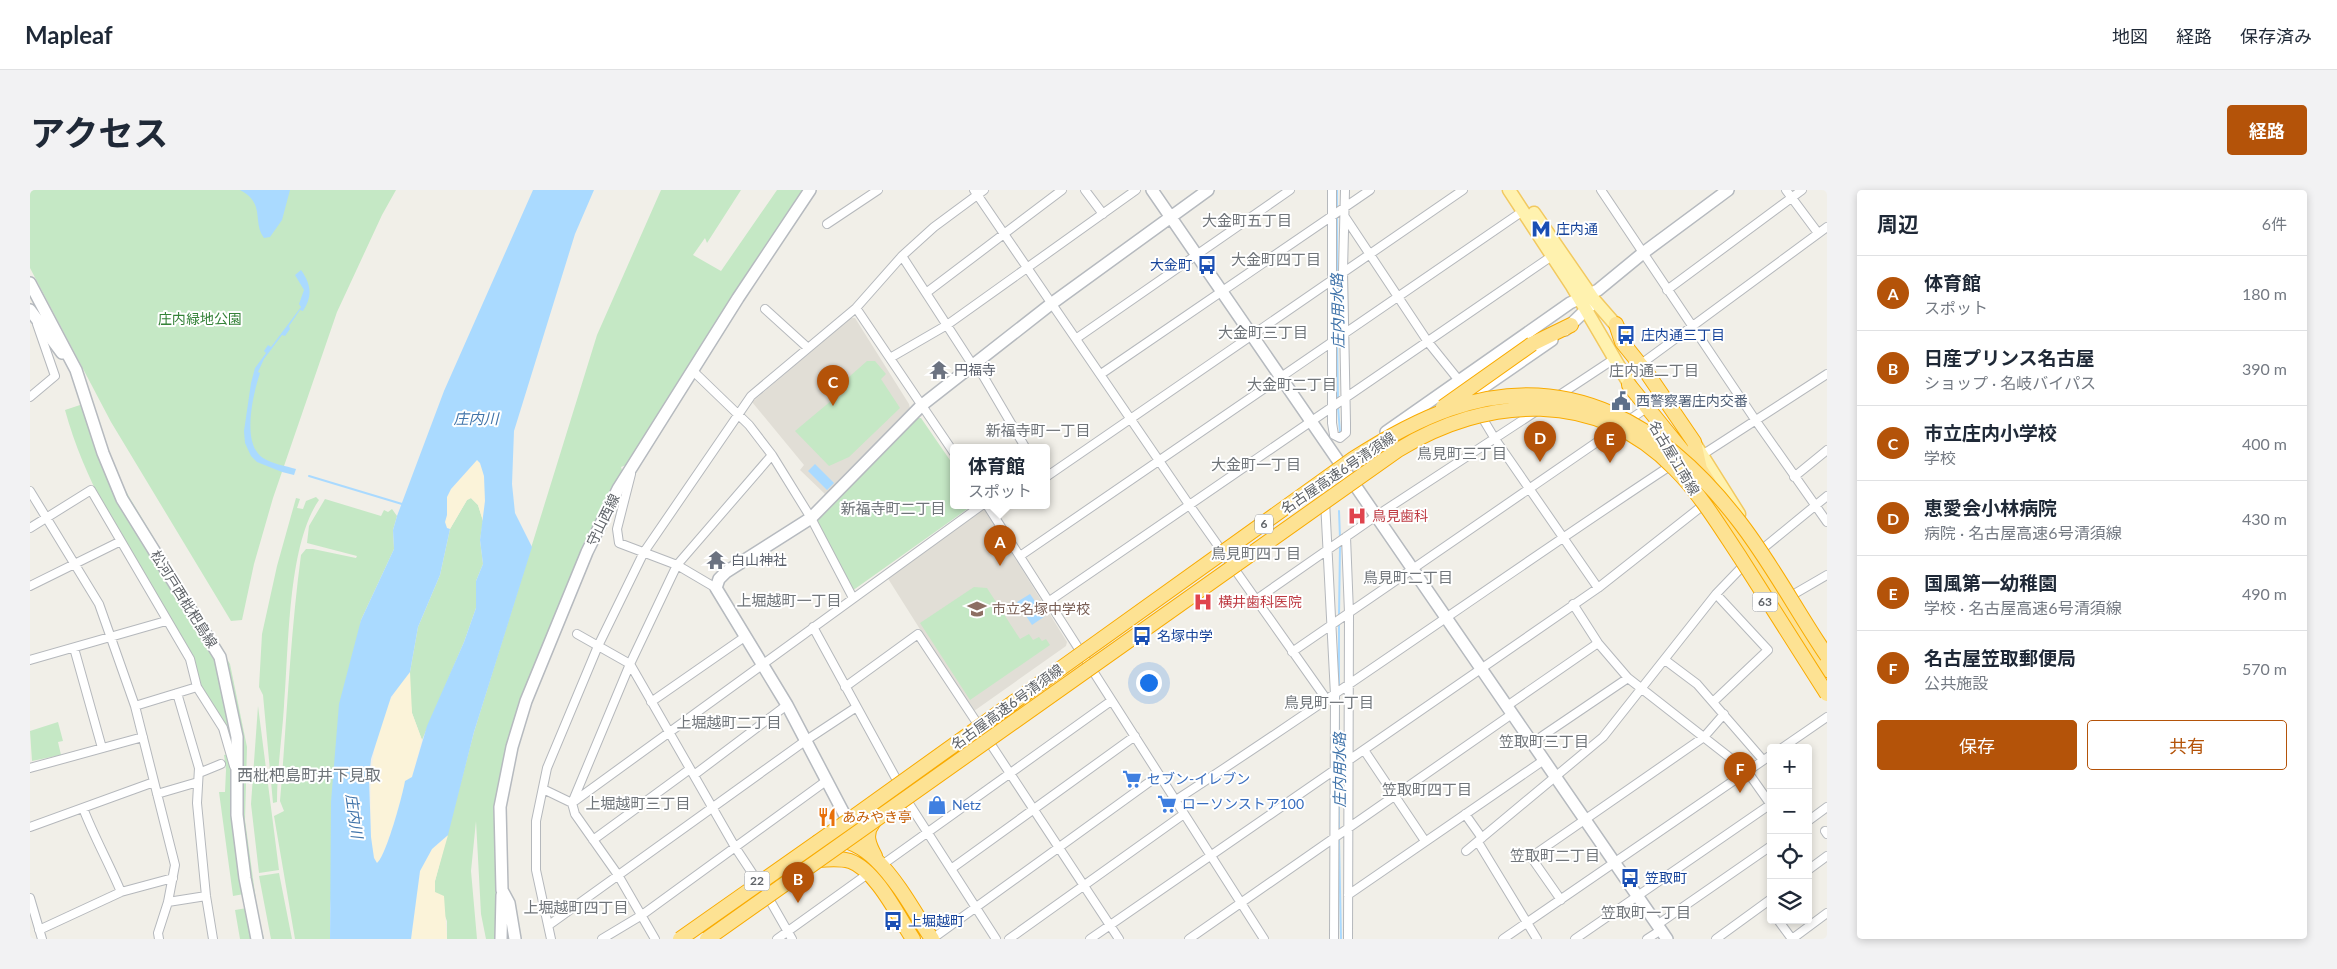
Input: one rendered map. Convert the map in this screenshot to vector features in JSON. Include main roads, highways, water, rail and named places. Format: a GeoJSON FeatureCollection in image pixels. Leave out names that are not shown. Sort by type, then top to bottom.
{"type":"FeatureCollection","features":[{"type":"Feature","properties":{"kind":"highway"},"geometry":{"type":"LineString","coordinates":[[1616,324],[1622,342],[1647,373],[1694,442],[1700,469],[1827,680]]}},
{"type":"Feature","properties":{"kind":"highway"},"geometry":{"type":"LineString","coordinates":[[1086,671],[1233,555],[1532,344],[1570,325]]}},
{"type":"Feature","properties":{"kind":"highway"},"geometry":{"type":"LineString","coordinates":[[1629,385],[1681,449],[1827,670]]}},
{"type":"Feature","properties":{"kind":"highway","name":"名古屋高速6号清須線"},"geometry":{"type":"LineString","coordinates":[[680,939],[1353,459],[1397,432],[1451,408],[1512,396],[1562,400],[1608,411],[1649,432],[1685,459],[1740,522],[1827,657]]}},
{"type":"Feature","properties":{"kind":"highway","name":"名古屋高速6号清須線"},"geometry":{"type":"LineString","coordinates":[[708,939],[1326,500],[1414,440],[1445,425],[1476,415],[1512,409],[1537,408],[1584,416],[1628,434],[1655,451],[1676,470],[1698,496],[1827,694]]}},
{"type":"Feature","properties":{"kind":"highway"},"geometry":{"type":"LineString","coordinates":[[804,850],[837,835],[947,760],[1113,639],[1259,521]]}},
{"type":"Feature","properties":{"kind":"highway"},"geometry":{"type":"LineString","coordinates":[[818,860],[855,833],[868,833],[873,823]]}},
{"type":"Feature","properties":{"kind":"highway"},"geometry":{"type":"LineString","coordinates":[[855,833],[879,862],[932,939]]}},
{"type":"Feature","properties":{"kind":"highway","name":"22"},"geometry":{"type":"LineString","coordinates":[[675,939],[804,850],[832,839],[855,833]]}},
{"type":"Feature","properties":{"kind":"highway"},"geometry":{"type":"LineString","coordinates":[[818,860],[844,860],[857,864],[869,873],[913,939]]}},
{"type":"Feature","properties":{"kind":"highway","name":"22"},"geometry":{"type":"LineString","coordinates":[[708,939],[818,860]]}},
{"type":"Feature","properties":{"kind":"main road","name":"名古屋江南線"},"geometry":{"type":"LineString","coordinates":[[1509,190],[1552,256],[1590,299],[1616,324],[1702,455],[1813,635]]}},
{"type":"Feature","properties":{"kind":"main road","name":"名古屋江南線"},"geometry":{"type":"LineString","coordinates":[[1519,190],[1590,299],[1603,340],[1629,385],[1678,460],[1702,506],[1827,699]]}},
{"type":"Feature","properties":{"kind":"main road"},"geometry":{"type":"LineString","coordinates":[[1570,325],[1584,324],[1603,340]]}},
{"type":"Feature","properties":{"kind":"water"},"geometry":{"type":"Polygon","coordinates":[[[240,190],[290,190],[282,220],[270,237],[264,238],[253,201],[240,190]]]}},
{"type":"Feature","properties":{"kind":"water","name":"庄内川"},"geometry":{"type":"Polygon","coordinates":[[[533,190],[594,190],[575,234],[514,431],[512,484],[515,513],[532,547],[474,732],[448,835],[432,849],[420,871],[411,939],[330,939],[331,802],[339,704],[361,620],[394,549],[393,530],[397,516],[444,391],[533,190]],[[477,460],[451,489],[447,497],[445,522],[447,528],[450,529],[440,575],[418,627],[410,672],[391,697],[371,759],[369,779],[371,837],[374,858],[377,863],[389,838],[405,781],[412,777],[427,726],[464,642],[476,608],[476,581],[483,564],[480,540],[485,501],[484,476],[480,463],[477,460]]]}},
{"type":"Feature","properties":{"kind":"water"},"geometry":{"type":"Polygon","coordinates":[[[301,270],[310,290],[306,306],[303,311],[300,310],[289,326],[290,329],[285,336],[282,335],[264,359],[258,372],[260,373],[254,393],[251,418],[252,442],[256,451],[267,460],[296,469],[294,475],[257,462],[251,456],[245,443],[244,431],[255,368],[266,353],[264,351],[268,345],[271,347],[301,307],[299,304],[304,290],[295,275],[301,270]]]}},
{"type":"Feature","properties":{"kind":"water"},"geometry":{"type":"Polygon","coordinates":[[[815,464],[834,483],[827,490],[808,471],[815,464]]]}},
{"type":"Feature","properties":{"kind":"water"},"geometry":{"type":"Polygon","coordinates":[[[1030,594],[1045,616],[1032,625],[1017,602],[1030,594]]]}},
{"type":"Feature","properties":{"kind":"waterway","name":"庄内用水路"},"geometry":{"type":"LineString","coordinates":[[1337,190],[1337,210]]}},
{"type":"Feature","properties":{"kind":"waterway","name":"庄内用水路"},"geometry":{"type":"LineString","coordinates":[[1337,215],[1337,273]]}},
{"type":"Feature","properties":{"kind":"waterway","name":"庄内用水路"},"geometry":{"type":"LineString","coordinates":[[1337,280],[1337,335]]}},
{"type":"Feature","properties":{"kind":"waterway","name":"庄内用水路"},"geometry":{"type":"LineString","coordinates":[[1337,342],[1338,400]]}},
{"type":"Feature","properties":{"kind":"waterway","name":"庄内用水路"},"geometry":{"type":"LineString","coordinates":[[1338,407],[1340,432]]}},
{"type":"Feature","properties":{"kind":"waterway"},"geometry":{"type":"LineString","coordinates":[[309,476],[402,504]]}},
{"type":"Feature","properties":{"kind":"waterway","name":"庄内用水路"},"geometry":{"type":"LineString","coordinates":[[1339,511],[1340,538]]}},
{"type":"Feature","properties":{"kind":"waterway","name":"庄内用水路"},"geometry":{"type":"LineString","coordinates":[[1339,616],[1340,546]]}},
{"type":"Feature","properties":{"kind":"waterway","name":"庄内用水路"},"geometry":{"type":"LineString","coordinates":[[1339,623],[1339,688]]}},
{"type":"Feature","properties":{"kind":"waterway","name":"庄内用水路"},"geometry":{"type":"LineString","coordinates":[[1339,693],[1339,763]]}},
{"type":"Feature","properties":{"kind":"waterway","name":"庄内用水路"},"geometry":{"type":"LineString","coordinates":[[1339,770],[1339,831]]}},
{"type":"Feature","properties":{"kind":"waterway","name":"庄内用水路"},"geometry":{"type":"LineString","coordinates":[[1339,838],[1341,939]]}},
{"type":"Feature","properties":{"kind":"place","name":"庄内通"},"geometry":{"type":"Point","coordinates":[1541,229]}},
{"type":"Feature","properties":{"kind":"place","name":"大金町"},"geometry":{"type":"Point","coordinates":[1207,265]}},
{"type":"Feature","properties":{"kind":"place","name":"庄内通三丁目"},"geometry":{"type":"Point","coordinates":[1626,335]}},
{"type":"Feature","properties":{"kind":"place","name":"円福寺"},"geometry":{"type":"Point","coordinates":[939,370]}},
{"type":"Feature","properties":{"kind":"place","name":"西警察署庄内交番"},"geometry":{"type":"Point","coordinates":[1621,401]}},
{"type":"Feature","properties":{"kind":"place","name":"市立庄内小学校"},"geometry":{"type":"Point","coordinates":[833,406]}},
{"type":"Feature","properties":{"kind":"place","name":"恵愛会小林病院"},"geometry":{"type":"Point","coordinates":[1540,462]}},
{"type":"Feature","properties":{"kind":"place","name":"国風第一幼稚園"},"geometry":{"type":"Point","coordinates":[1610,463]}},
{"type":"Feature","properties":{"kind":"place","name":"鳥見歯科"},"geometry":{"type":"Point","coordinates":[1357,516]}},
{"type":"Feature","properties":{"kind":"place","name":"白山神社"},"geometry":{"type":"Point","coordinates":[716,560]}},
{"type":"Feature","properties":{"kind":"place","name":"体育館"},"geometry":{"type":"Point","coordinates":[1000,566]}},
{"type":"Feature","properties":{"kind":"place","name":"横井歯科医院"},"geometry":{"type":"Point","coordinates":[1203,602]}},
{"type":"Feature","properties":{"kind":"place","name":"市立名塚中学校"},"geometry":{"type":"Point","coordinates":[977,609]}},
{"type":"Feature","properties":{"kind":"place","name":"名塚中学"},"geometry":{"type":"Point","coordinates":[1142,636]}},
{"type":"Feature","properties":{"kind":"place","name":"セブン-イレブン"},"geometry":{"type":"Point","coordinates":[1132,779]}},
{"type":"Feature","properties":{"kind":"place","name":"名古屋笠取郵便局"},"geometry":{"type":"Point","coordinates":[1740,793]}},
{"type":"Feature","properties":{"kind":"place","name":"ローソンストア100"},"geometry":{"type":"Point","coordinates":[1167,804]}},
{"type":"Feature","properties":{"kind":"place","name":"Netz"},"geometry":{"type":"Point","coordinates":[937,805]}},
{"type":"Feature","properties":{"kind":"place","name":"あみやき亭"},"geometry":{"type":"Point","coordinates":[827,817]}},
{"type":"Feature","properties":{"kind":"place","name":"笠取町"},"geometry":{"type":"Point","coordinates":[1630,878]}},
{"type":"Feature","properties":{"kind":"place","name":"日産プリンス名古屋"},"geometry":{"type":"Point","coordinates":[798,903]}},
{"type":"Feature","properties":{"kind":"place","name":"上堀越町"},"geometry":{"type":"Point","coordinates":[893,921]}},
{"type":"Feature","properties":{"kind":"district","name":"大金町五丁目"},"geometry":{"type":"Point","coordinates":[1247,221]}},
{"type":"Feature","properties":{"kind":"district","name":"大金町四丁目"},"geometry":{"type":"Point","coordinates":[1276,260]}},
{"type":"Feature","properties":{"kind":"district","name":"大金町三丁目"},"geometry":{"type":"Point","coordinates":[1263,333]}},
{"type":"Feature","properties":{"kind":"district","name":"庄内通二丁目"},"geometry":{"type":"Point","coordinates":[1654,371]}},
{"type":"Feature","properties":{"kind":"district","name":"大金町二丁目"},"geometry":{"type":"Point","coordinates":[1292,385]}},
{"type":"Feature","properties":{"kind":"district","name":"新福寺町一丁目"},"geometry":{"type":"Point","coordinates":[1038,431]}},
{"type":"Feature","properties":{"kind":"district","name":"鳥見町三丁目"},"geometry":{"type":"Point","coordinates":[1462,454]}},
{"type":"Feature","properties":{"kind":"district","name":"大金町一丁目"},"geometry":{"type":"Point","coordinates":[1256,465]}},
{"type":"Feature","properties":{"kind":"district","name":"新福寺町二丁目"},"geometry":{"type":"Point","coordinates":[893,509]}},
{"type":"Feature","properties":{"kind":"district","name":"鳥見町四丁目"},"geometry":{"type":"Point","coordinates":[1256,554]}},
{"type":"Feature","properties":{"kind":"district","name":"鳥見町二丁目"},"geometry":{"type":"Point","coordinates":[1408,578]}},
{"type":"Feature","properties":{"kind":"district","name":"上堀越町一丁目"},"geometry":{"type":"Point","coordinates":[789,601]}},
{"type":"Feature","properties":{"kind":"district","name":"鳥見町一丁目"},"geometry":{"type":"Point","coordinates":[1329,703]}},
{"type":"Feature","properties":{"kind":"district","name":"上堀越町二丁目"},"geometry":{"type":"Point","coordinates":[729,723]}},
{"type":"Feature","properties":{"kind":"district","name":"笠取町三丁目"},"geometry":{"type":"Point","coordinates":[1544,742]}},
{"type":"Feature","properties":{"kind":"district","name":"西枇杷島町井下見取"},"geometry":{"type":"Point","coordinates":[309,775]}},
{"type":"Feature","properties":{"kind":"district","name":"笠取町四丁目"},"geometry":{"type":"Point","coordinates":[1427,790]}},
{"type":"Feature","properties":{"kind":"district","name":"上堀越町三丁目"},"geometry":{"type":"Point","coordinates":[638,804]}},
{"type":"Feature","properties":{"kind":"district","name":"笠取町二丁目"},"geometry":{"type":"Point","coordinates":[1555,856]}},
{"type":"Feature","properties":{"kind":"district","name":"上堀越町四丁目"},"geometry":{"type":"Point","coordinates":[576,908]}},
{"type":"Feature","properties":{"kind":"district","name":"笠取町一丁目"},"geometry":{"type":"Point","coordinates":[1646,913]}},
{"type":"Feature","properties":{"kind":"park label","name":"庄内緑地公園"},"geometry":{"type":"Point","coordinates":[200,319]}}]}
